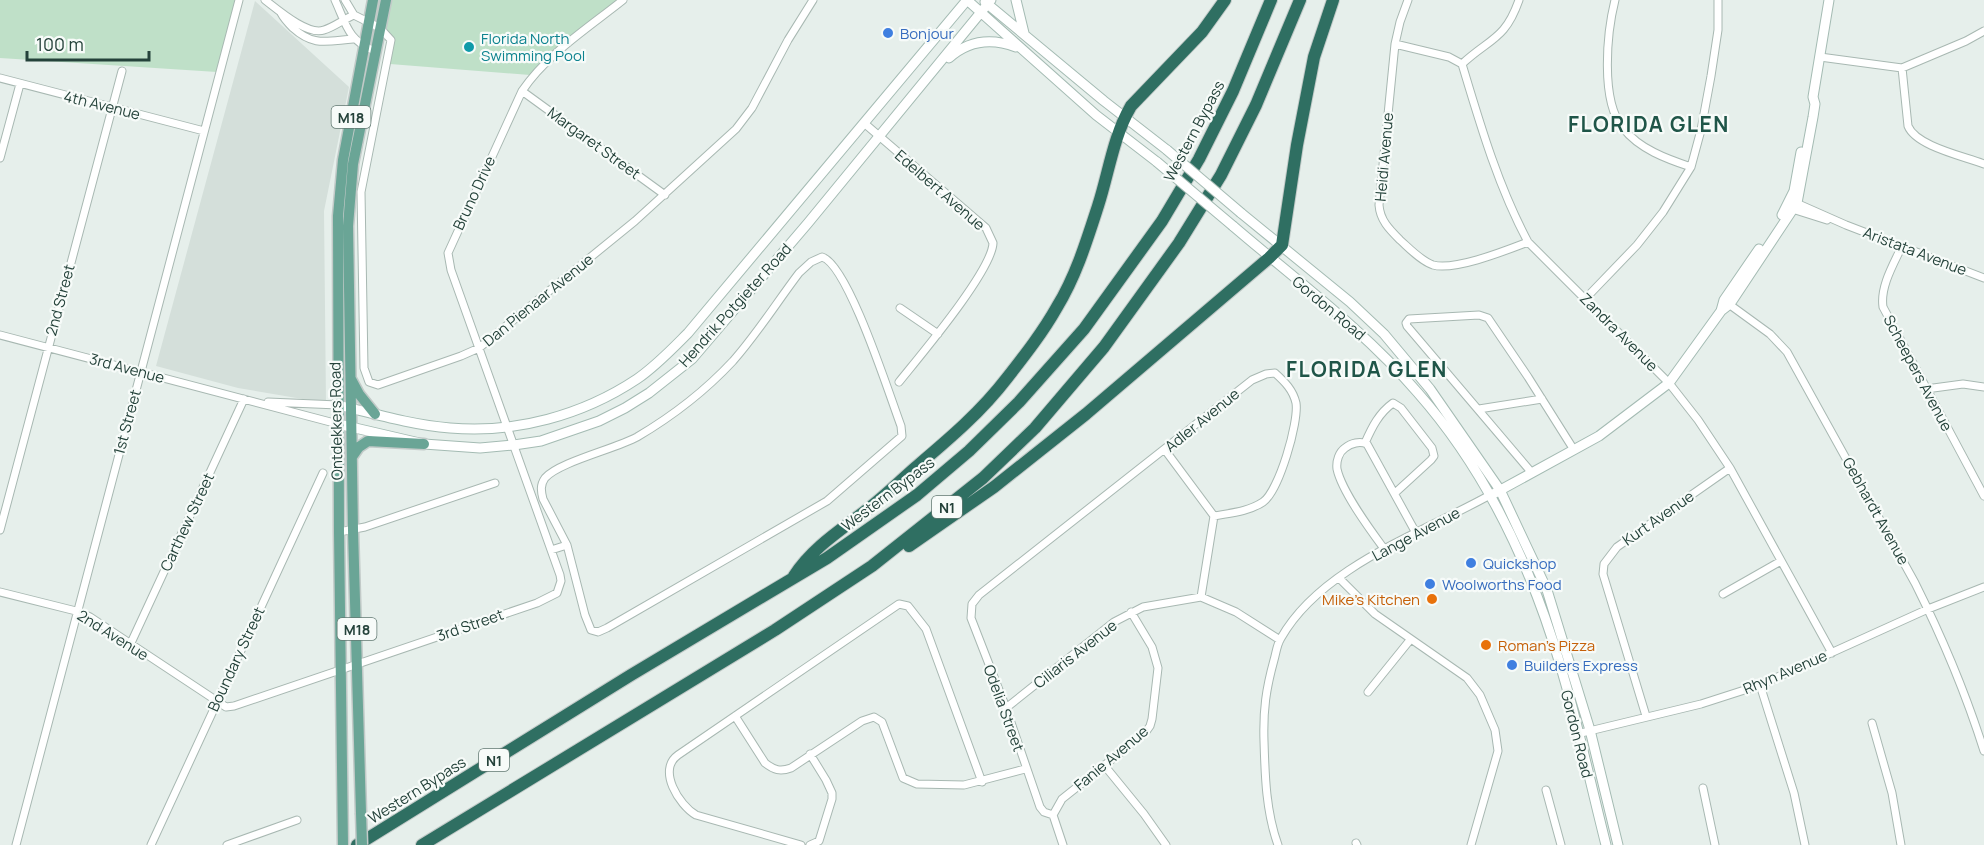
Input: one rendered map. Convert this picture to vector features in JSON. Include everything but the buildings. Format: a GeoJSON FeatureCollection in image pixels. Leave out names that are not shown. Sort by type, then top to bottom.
{"type":"FeatureCollection","features":[{"type":"Feature","properties":{"kind":"highway"},"geometry":{"type":"LineString","coordinates":[[791,579],[803,562],[825,541],[869,508],[966,424],[1005,381],[1058,306],[1081,258],[1124,117],[1131,106],[1202,32],[1225,0]]}},
{"type":"Feature","properties":{"kind":"highway","name":"Western Bypass"},"geometry":{"type":"LineString","coordinates":[[357,845],[621,681],[827,558],[917,495],[969,451],[1019,402],[1084,329],[1162,221],[1199,159],[1233,91],[1271,0]]}},
{"type":"Feature","properties":{"kind":"highway","name":"N1"},"geometry":{"type":"LineString","coordinates":[[422,845],[775,630],[872,566],[983,478],[1035,428],[1104,347],[1179,243],[1221,175],[1256,105],[1300,0]]}},
{"type":"Feature","properties":{"kind":"highway"},"geometry":{"type":"LineString","coordinates":[[872,566],[895,555],[942,525],[994,487],[1086,414],[1282,245],[1297,146],[1314,57],[1333,0]]}},
{"type":"Feature","properties":{"kind":"main road","name":"Ontdekkers Road"},"geometry":{"type":"LineString","coordinates":[[343,845],[338,200],[343,160],[373,0]]}},
{"type":"Feature","properties":{"kind":"main road","name":"Ontdekkers Road"},"geometry":{"type":"LineString","coordinates":[[362,845],[351,426],[350,192],[360,127],[386,0]]}},
{"type":"Feature","properties":{"kind":"main road"},"geometry":{"type":"LineString","coordinates":[[351,379],[359,394],[375,414]]}},
{"type":"Feature","properties":{"kind":"main road"},"geometry":{"type":"LineString","coordinates":[[352,458],[358,447],[368,441],[423,444]]}},
{"type":"Feature","properties":{"kind":"street","name":"1st Street"},"geometry":{"type":"LineString","coordinates":[[15,845],[239,0]]}},
{"type":"Feature","properties":{"kind":"street"},"geometry":{"type":"LineString","coordinates":[[265,0],[307,30],[315,32],[324,31],[354,15]]}},
{"type":"Feature","properties":{"kind":"street"},"geometry":{"type":"LineString","coordinates":[[335,0],[353,39],[363,47],[375,51]]}},
{"type":"Feature","properties":{"kind":"street"},"geometry":{"type":"LineString","coordinates":[[345,0],[354,15],[380,28]]}},
{"type":"Feature","properties":{"kind":"street","name":"Bruno Drive"},"geometry":{"type":"LineString","coordinates":[[507,427],[447,253],[522,92],[545,63],[623,0]]}},
{"type":"Feature","properties":{"kind":"street","name":"Gordon Road"},"geometry":{"type":"LineString","coordinates":[[967,0],[1118,133],[1157,162],[1359,332],[1396,369],[1437,416],[1463,451],[1490,495],[1538,598],[1563,680],[1606,845]]}},
{"type":"Feature","properties":{"kind":"street","name":"Hendrik Potgieter Road"},"geometry":{"type":"LineString","coordinates":[[338,405],[452,428],[507,427],[547,419],[592,405],[638,378],[662,359],[701,318],[967,0]]}},
{"type":"Feature","properties":{"kind":"street"},"geometry":{"type":"LineString","coordinates":[[1016,0],[1024,33]]}},
{"type":"Feature","properties":{"kind":"street","name":"Heidi Avenue"},"geometry":{"type":"LineString","coordinates":[[1408,0],[1395,44],[1379,205],[1382,219],[1404,243],[1429,263],[1438,266],[1449,266],[1500,253],[1528,242]]}},
{"type":"Feature","properties":{"kind":"street"},"geometry":{"type":"LineString","coordinates":[[1395,44],[1449,57],[1461,64],[1506,28],[1519,0]]}},
{"type":"Feature","properties":{"kind":"street"},"geometry":{"type":"LineString","coordinates":[[1615,0],[1609,39],[1608,67],[1610,92],[1616,118],[1636,141],[1660,155],[1691,167]]}},
{"type":"Feature","properties":{"kind":"street"},"geometry":{"type":"LineString","coordinates":[[1586,298],[1637,245],[1663,212],[1691,167],[1701,130],[1711,76],[1718,30],[1718,0]]}},
{"type":"Feature","properties":{"kind":"street","name":"Lange Avenue"},"geometry":{"type":"LineString","coordinates":[[1278,845],[1272,830],[1268,799],[1263,707],[1280,640],[1298,613],[1339,578],[1416,533],[1599,436],[1669,383],[1721,311],[1792,205],[1810,102],[1814,97],[1828,0]]}},
{"type":"Feature","properties":{"kind":"street","name":"Gordon Road"},"geometry":{"type":"LineString","coordinates":[[987,1],[1124,117],[1350,302],[1384,334],[1430,389],[1500,490],[1547,590],[1590,730],[1618,845]]}},
{"type":"Feature","properties":{"kind":"street","name":"Hendrik Potgieter Road"},"geometry":{"type":"LineString","coordinates":[[338,424],[423,444],[480,448],[514,445],[541,441],[608,417],[649,393],[692,358],[926,81],[981,12],[987,1]]}},
{"type":"Feature","properties":{"kind":"street","name":"Dan Pienaar Avenue"},"geometry":{"type":"LineString","coordinates":[[380,28],[390,36],[391,44],[361,192],[365,374],[369,382],[378,385],[479,348],[665,195],[729,137],[744,120],[808,2]]}},
{"type":"Feature","properties":{"kind":"street"},"geometry":{"type":"LineString","coordinates":[[281,13],[284,20],[308,39],[319,42],[353,39]]}},
{"type":"Feature","properties":{"kind":"street"},"geometry":{"type":"LineString","coordinates":[[1820,57],[1902,68],[1984,31]]}},
{"type":"Feature","properties":{"kind":"street"},"geometry":{"type":"LineString","coordinates":[[926,81],[952,55],[969,45],[991,41],[1022,49]]}},
{"type":"Feature","properties":{"kind":"street","name":"Zandra Avenue"},"geometry":{"type":"LineString","coordinates":[[1461,64],[1484,139],[1515,219],[1528,242],[1669,383],[1698,420],[1730,468],[1832,653]]}},
{"type":"Feature","properties":{"kind":"street"},"geometry":{"type":"LineString","coordinates":[[1902,68],[1908,126],[1912,134],[1926,143],[1984,164]]}},
{"type":"Feature","properties":{"kind":"street","name":"2nd Street"},"geometry":{"type":"LineString","coordinates":[[0,530],[122,71]]}},
{"type":"Feature","properties":{"kind":"street","name":"4th Avenue"},"geometry":{"type":"LineString","coordinates":[[0,78],[204,130]]}},
{"type":"Feature","properties":{"kind":"street"},"geometry":{"type":"LineString","coordinates":[[0,158],[20,84]]}},
{"type":"Feature","properties":{"kind":"street","name":"Margaret Street"},"geometry":{"type":"LineString","coordinates":[[522,92],[665,195]]}},
{"type":"Feature","properties":{"kind":"street","name":"Edelbert Avenue"},"geometry":{"type":"LineString","coordinates":[[864,123],[986,228],[992,238],[993,250],[988,261],[938,334],[899,382]]}},
{"type":"Feature","properties":{"kind":"street","name":"Aristata Avenue"},"geometry":{"type":"LineString","coordinates":[[1792,205],[1984,278]]}},
{"type":"Feature","properties":{"kind":"street","name":"Scheepers Avenue"},"geometry":{"type":"LineString","coordinates":[[1902,246],[1885,286],[1883,307],[1984,496]]}},
{"type":"Feature","properties":{"kind":"street"},"geometry":{"type":"LineString","coordinates":[[818,258],[829,260],[835,266],[865,326],[901,426],[902,434],[899,439],[827,501],[598,632],[589,628],[567,545],[543,499],[541,486],[546,477],[579,460],[624,444],[652,428],[685,404],[733,360],[805,267],[818,258]]}},
{"type":"Feature","properties":{"kind":"street","name":"Gebhardt Avenue"},"geometry":{"type":"LineString","coordinates":[[1727,302],[1770,334],[1787,352],[1928,609],[1976,725],[1984,751]]}},
{"type":"Feature","properties":{"kind":"street"},"geometry":{"type":"LineString","coordinates":[[900,308],[938,334]]}},
{"type":"Feature","properties":{"kind":"street"},"geometry":{"type":"LineString","coordinates":[[1532,473],[1407,326],[1409,319],[1479,315],[1488,318],[1574,450]]}},
{"type":"Feature","properties":{"kind":"street","name":"3rd Avenue"},"geometry":{"type":"LineString","coordinates":[[0,335],[338,424]]}},
{"type":"Feature","properties":{"kind":"street","name":"Adler Avenue"},"geometry":{"type":"LineString","coordinates":[[979,595],[1252,380],[1275,373],[1288,386],[1296,405],[1296,415],[1279,478],[1265,501],[1253,508],[1214,516]]}},
{"type":"Feature","properties":{"kind":"street"},"geometry":{"type":"LineString","coordinates":[[1926,389],[1963,384],[1984,387]]}},
{"type":"Feature","properties":{"kind":"street","name":"Carthew Street"},"geometry":{"type":"LineString","coordinates":[[130,645],[244,399]]}},
{"type":"Feature","properties":{"kind":"street"},"geometry":{"type":"LineString","coordinates":[[1479,409],[1542,399]]}},
{"type":"Feature","properties":{"kind":"street","name":"3rd Avenue"},"geometry":{"type":"LineString","coordinates":[[254,401],[338,405]]}},
{"type":"Feature","properties":{"kind":"street"},"geometry":{"type":"LineString","coordinates":[[1365,442],[1383,410],[1393,403],[1401,408],[1432,448],[1434,456],[1431,460],[1395,493]]}},
{"type":"Feature","properties":{"kind":"street","name":"3rd Street"},"geometry":{"type":"LineString","coordinates":[[216,702],[222,706],[234,706],[548,599],[557,593],[561,580],[507,427]]}},
{"type":"Feature","properties":{"kind":"street"},"geometry":{"type":"LineString","coordinates":[[1365,442],[1371,449],[1416,533]]}},
{"type":"Feature","properties":{"kind":"street"},"geometry":{"type":"LineString","coordinates":[[1365,442],[1344,448],[1336,466],[1356,507],[1385,550]]}},
{"type":"Feature","properties":{"kind":"street"},"geometry":{"type":"LineString","coordinates":[[1165,450],[1214,516],[1201,597],[1236,612],[1280,640]]}},
{"type":"Feature","properties":{"kind":"street","name":"Kurt Avenue"},"geometry":{"type":"LineString","coordinates":[[1646,716],[1603,574],[1604,564],[1609,555],[1625,540],[1730,468]]}},
{"type":"Feature","properties":{"kind":"street","name":"Boundary Street"},"geometry":{"type":"LineString","coordinates":[[151,845],[323,473]]}},
{"type":"Feature","properties":{"kind":"street"},"geometry":{"type":"LineString","coordinates":[[339,532],[353,530],[495,483]]}},
{"type":"Feature","properties":{"kind":"street"},"geometry":{"type":"LineString","coordinates":[[551,550],[567,545]]}},
{"type":"Feature","properties":{"kind":"street"},"geometry":{"type":"LineString","coordinates":[[1723,594],[1781,561]]}},
{"type":"Feature","properties":{"kind":"street"},"geometry":{"type":"LineString","coordinates":[[1339,578],[1375,614],[1467,678],[1480,696],[1495,730],[1498,751],[1471,845]]}},
{"type":"Feature","properties":{"kind":"street","name":"Rhyn Avenue"},"geometry":{"type":"LineString","coordinates":[[1577,734],[1701,704],[1760,685],[1928,609],[1984,587]]}},
{"type":"Feature","properties":{"kind":"street","name":"2nd Avenue"},"geometry":{"type":"LineString","coordinates":[[0,592],[76,611],[90,617],[216,702]]}},
{"type":"Feature","properties":{"kind":"street","name":"Odelia Street"},"geometry":{"type":"LineString","coordinates":[[979,595],[972,604],[971,618],[1006,708],[1025,769],[1040,807],[1044,812],[1053,815]]}},
{"type":"Feature","properties":{"kind":"street","name":"Ciliaris Avenue"},"geometry":{"type":"LineString","coordinates":[[1006,708],[1114,622],[1131,612],[1152,605],[1201,597]]}},
{"type":"Feature","properties":{"kind":"street"},"geometry":{"type":"LineString","coordinates":[[801,845],[696,814],[685,808],[677,796],[669,768],[673,759],[896,606],[905,604],[926,628],[982,782]]}},
{"type":"Feature","properties":{"kind":"street","name":"Fanie Avenue"},"geometry":{"type":"LineString","coordinates":[[1053,815],[1062,799],[1145,733],[1150,726],[1158,668],[1152,647],[1131,612]]}},
{"type":"Feature","properties":{"kind":"street"},"geometry":{"type":"LineString","coordinates":[[1368,692],[1410,640]]}},
{"type":"Feature","properties":{"kind":"street"},"geometry":{"type":"LineString","coordinates":[[1760,685],[1794,793],[1805,845]]}},
{"type":"Feature","properties":{"kind":"street"},"geometry":{"type":"LineString","coordinates":[[735,716],[765,763],[772,769],[784,770],[862,721],[874,717],[882,722],[901,774],[907,781],[917,784],[964,785],[1025,769]]}},
{"type":"Feature","properties":{"kind":"street"},"geometry":{"type":"LineString","coordinates":[[1872,723],[1892,793],[1901,845]]}},
{"type":"Feature","properties":{"kind":"street"},"geometry":{"type":"LineString","coordinates":[[810,754],[826,780],[832,799],[819,841],[810,845]]}},
{"type":"Feature","properties":{"kind":"street"},"geometry":{"type":"LineString","coordinates":[[1104,765],[1166,845]]}},
{"type":"Feature","properties":{"kind":"street"},"geometry":{"type":"LineString","coordinates":[[1703,788],[1715,845]]}},
{"type":"Feature","properties":{"kind":"street"},"geometry":{"type":"LineString","coordinates":[[1546,789],[1561,845]]}},
{"type":"Feature","properties":{"kind":"street"},"geometry":{"type":"LineString","coordinates":[[1053,815],[1061,844]]}},
{"type":"Feature","properties":{"kind":"street"},"geometry":{"type":"LineString","coordinates":[[227,845],[297,820]]}},
{"type":"Feature","properties":{"kind":"shaded area"},"geometry":{"type":"Polygon","coordinates":[[[255,1],[349,87],[324,211],[326,403],[238,388],[156,366],[255,1]]]}},
{"type":"Feature","properties":{"kind":"green space"},"geometry":{"type":"Polygon","coordinates":[[[0,0],[236,0],[217,72],[0,58],[0,0]]]}},
{"type":"Feature","properties":{"kind":"green space"},"geometry":{"type":"Polygon","coordinates":[[[390,0],[619,0],[530,75],[390,64],[394,39],[385,28],[390,0]]]}},
{"type":"Feature","properties":{"kind":"place","name":"Bonjour"},"geometry":{"type":"Point","coordinates":[888,33]}},
{"type":"Feature","properties":{"kind":"place","name":"Florida North Swimming Pool"},"geometry":{"type":"Point","coordinates":[469,47]}},
{"type":"Feature","properties":{"kind":"place","name":"Quickshop"},"geometry":{"type":"Point","coordinates":[1471,563]}},
{"type":"Feature","properties":{"kind":"place","name":"Woolworths Food"},"geometry":{"type":"Point","coordinates":[1430,584]}},
{"type":"Feature","properties":{"kind":"place","name":"Mike's Kitchen"},"geometry":{"type":"Point","coordinates":[1432,599]}},
{"type":"Feature","properties":{"kind":"place","name":"Roman's Pizza"},"geometry":{"type":"Point","coordinates":[1486,645]}},
{"type":"Feature","properties":{"kind":"place","name":"Builders Express"},"geometry":{"type":"Point","coordinates":[1512,665]}},
{"type":"Feature","properties":{"kind":"district","name":"FLORIDA GLEN"},"geometry":{"type":"Point","coordinates":[1649,124]}},
{"type":"Feature","properties":{"kind":"district","name":"FLORIDA GLEN"},"geometry":{"type":"Point","coordinates":[1367,369]}}]}
